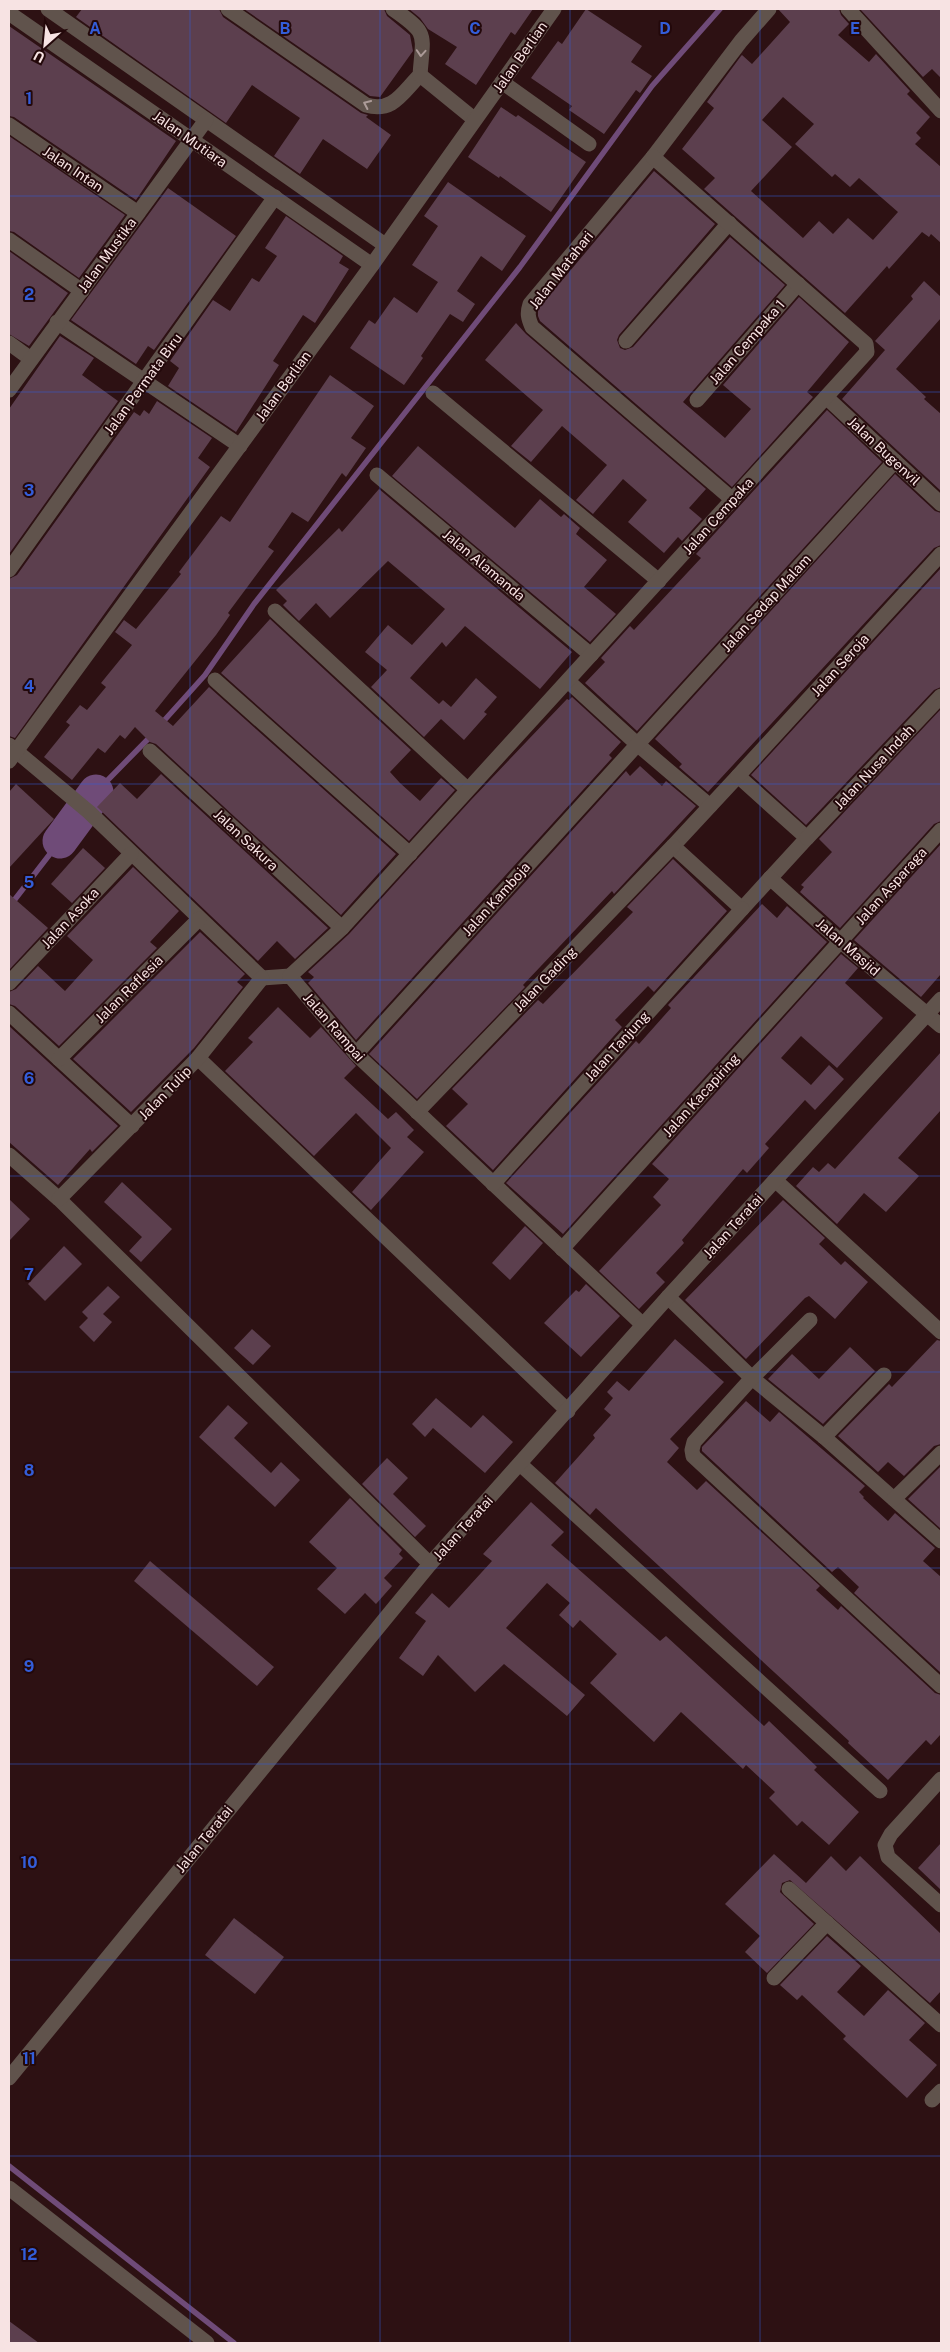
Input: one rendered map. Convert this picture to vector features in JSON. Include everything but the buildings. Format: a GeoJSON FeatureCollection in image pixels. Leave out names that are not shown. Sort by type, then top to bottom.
{"type":"FeatureCollection","features":[{"type":"Feature","properties":{"kind":"street","name":"Jalan Mutiara"},"geometry":{"type":"LineString","coordinates":[[48,9],[385,245]]}},
{"type":"Feature","properties":{"kind":"street"},"geometry":{"type":"LineString","coordinates":[[228,9],[366,105],[383,108],[391,105],[420,75],[422,38],[420,30],[393,9]]}},
{"type":"Feature","properties":{"kind":"street","name":"Jalan Berlian"},"geometry":{"type":"LineString","coordinates":[[11,752],[240,446],[554,9]]}},
{"type":"Feature","properties":{"kind":"street","name":"Jalan Matahari"},"geometry":{"type":"LineString","coordinates":[[733,500],[532,327],[527,317],[530,304],[653,157],[740,41],[769,9]]}},
{"type":"Feature","properties":{"kind":"street"},"geometry":{"type":"LineString","coordinates":[[848,9],[941,111]]}},
{"type":"Feature","properties":{"kind":"street","name":"Jalan Mutiara"},"geometry":{"type":"LineString","coordinates":[[9,13],[372,264]]}},
{"type":"Feature","properties":{"kind":"street"},"geometry":{"type":"LineString","coordinates":[[420,75],[474,119]]}},
{"type":"Feature","properties":{"kind":"street"},"geometry":{"type":"LineString","coordinates":[[502,82],[589,144]]}},
{"type":"Feature","properties":{"kind":"street","name":"Jalan Mustika"},"geometry":{"type":"LineString","coordinates":[[9,390],[206,120]]}},
{"type":"Feature","properties":{"kind":"street","name":"Jalan Intan"},"geometry":{"type":"LineString","coordinates":[[9,125],[138,213]]}},
{"type":"Feature","properties":{"kind":"street"},"geometry":{"type":"LineString","coordinates":[[653,157],[798,284]]}},
{"type":"Feature","properties":{"kind":"street","name":"Jalan Permata Biru"},"geometry":{"type":"LineString","coordinates":[[9,570],[275,197]]}},
{"type":"Feature","properties":{"kind":"street"},"geometry":{"type":"LineString","coordinates":[[626,341],[729,223]]}},
{"type":"Feature","properties":{"kind":"street"},"geometry":{"type":"LineString","coordinates":[[9,240],[82,290]]}},
{"type":"Feature","properties":{"kind":"street","name":"Jalan Cempaka"},"geometry":{"type":"LineString","coordinates":[[568,681],[867,352],[866,344],[798,284]]}},
{"type":"Feature","properties":{"kind":"street","name":"Jalan Cempaka 1"},"geometry":{"type":"LineString","coordinates":[[697,400],[798,284]]}},
{"type":"Feature","properties":{"kind":"street"},"geometry":{"type":"LineString","coordinates":[[57,322],[144,383],[240,446]]}},
{"type":"Feature","properties":{"kind":"street"},"geometry":{"type":"LineString","coordinates":[[9,342],[31,359]]}},
{"type":"Feature","properties":{"kind":"street"},"geometry":{"type":"LineString","coordinates":[[433,394],[658,581]]}},
{"type":"Feature","properties":{"kind":"street","name":"Jalan Bugenvil"},"geometry":{"type":"LineString","coordinates":[[826,397],[941,504]]}},
{"type":"Feature","properties":{"kind":"street","name":"Jalan Sedap Malam"},"geometry":{"type":"LineString","coordinates":[[637,744],[895,461]]}},
{"type":"Feature","properties":{"kind":"street","name":"Jalan Alamanda"},"geometry":{"type":"LineString","coordinates":[[377,475],[591,655]]}},
{"type":"Feature","properties":{"kind":"street","name":"Jalan Seroja"},"geometry":{"type":"LineString","coordinates":[[710,806],[941,554]]}},
{"type":"Feature","properties":{"kind":"street"},"geometry":{"type":"LineString","coordinates":[[275,611],[467,789]]}},
{"type":"Feature","properties":{"kind":"street"},"geometry":{"type":"LineString","coordinates":[[215,680],[410,854]]}},
{"type":"Feature","properties":{"kind":"street"},"geometry":{"type":"LineString","coordinates":[[11,752],[89,812],[262,978],[290,976],[342,928],[467,789],[568,681],[637,744],[710,806]]}},
{"type":"Feature","properties":{"kind":"street","name":"Jalan Nusa Indah"},"geometry":{"type":"LineString","coordinates":[[770,878],[941,696]]}},
{"type":"Feature","properties":{"kind":"street","name":"Jalan Kamboja"},"geometry":{"type":"LineString","coordinates":[[356,1054],[637,744]]}},
{"type":"Feature","properties":{"kind":"street","name":"Jalan Sakura"},"geometry":{"type":"LineString","coordinates":[[150,751],[342,928]]}},
{"type":"Feature","properties":{"kind":"street"},"geometry":{"type":"LineString","coordinates":[[738,776],[807,838]]}},
{"type":"Feature","properties":{"kind":"street","name":"Jalan Gading"},"geometry":{"type":"LineString","coordinates":[[417,1112],[710,806]]}},
{"type":"Feature","properties":{"kind":"street","name":"Jalan Asparaga"},"geometry":{"type":"LineString","coordinates":[[840,941],[941,830]]}},
{"type":"Feature","properties":{"kind":"street"},"geometry":{"type":"LineString","coordinates":[[673,846],[742,909]]}},
{"type":"Feature","properties":{"kind":"street","name":"Jalan Asoka"},"geometry":{"type":"LineString","coordinates":[[9,982],[131,854]]}},
{"type":"Feature","properties":{"kind":"street","name":"Jalan Masjid"},"geometry":{"type":"LineString","coordinates":[[770,878],[840,941],[941,1026]]}},
{"type":"Feature","properties":{"kind":"street","name":"Jalan Tanjung"},"geometry":{"type":"LineString","coordinates":[[493,1184],[770,878]]}},
{"type":"Feature","properties":{"kind":"street","name":"Jalan Raflesia"},"geometry":{"type":"LineString","coordinates":[[59,1059],[199,919]]}},
{"type":"Feature","properties":{"kind":"street","name":"Jalan Kacapiring"},"geometry":{"type":"LineString","coordinates":[[562,1249],[840,941]]}},
{"type":"Feature","properties":{"kind":"street","name":"Jalan Rampai"},"geometry":{"type":"LineString","coordinates":[[290,976],[356,1054],[643,1325]]}},
{"type":"Feature","properties":{"kind":"street","name":"Jalan Tulip"},"geometry":{"type":"LineString","coordinates":[[58,1199],[198,1058],[262,978]]}},
{"type":"Feature","properties":{"kind":"street","name":"Jalan Teratai"},"geometry":{"type":"LineString","coordinates":[[9,2078],[430,1564],[668,1297],[941,999]]}},
{"type":"Feature","properties":{"kind":"street"},"geometry":{"type":"LineString","coordinates":[[9,1013],[132,1126]]}},
{"type":"Feature","properties":{"kind":"street"},"geometry":{"type":"LineString","coordinates":[[198,1058],[568,1411]]}},
{"type":"Feature","properties":{"kind":"street"},"geometry":{"type":"LineString","coordinates":[[9,1155],[58,1199],[430,1564]]}},
{"type":"Feature","properties":{"kind":"street"},"geometry":{"type":"LineString","coordinates":[[774,1180],[941,1332]]}},
{"type":"Feature","properties":{"kind":"street"},"geometry":{"type":"LineString","coordinates":[[668,1297],[752,1378],[824,1437],[941,1541]]}},
{"type":"Feature","properties":{"kind":"street"},"geometry":{"type":"LineString","coordinates":[[810,1320],[752,1378],[694,1442],[693,1456],[941,1686]]}},
{"type":"Feature","properties":{"kind":"street"},"geometry":{"type":"LineString","coordinates":[[824,1437],[884,1375]]}},
{"type":"Feature","properties":{"kind":"street"},"geometry":{"type":"LineString","coordinates":[[894,1499],[941,1453]]}},
{"type":"Feature","properties":{"kind":"street"},"geometry":{"type":"LineString","coordinates":[[520,1464],[880,1791]]}},
{"type":"Feature","properties":{"kind":"street"},"geometry":{"type":"LineString","coordinates":[[941,1779],[891,1834],[885,1845],[888,1857],[941,1905]]}},
{"type":"Feature","properties":{"kind":"street"},"geometry":{"type":"LineString","coordinates":[[789,1889],[941,2025]]}},
{"type":"Feature","properties":{"kind":"street"},"geometry":{"type":"LineString","coordinates":[[774,1978],[827,1922]]}},
{"type":"Feature","properties":{"kind":"street"},"geometry":{"type":"LineString","coordinates":[[9,2188],[207,2343]]}},
{"type":"Feature","properties":{"kind":"waterway"},"geometry":{"type":"LineString","coordinates":[[161,724],[205,675],[254,604],[520,267],[652,86],[720,9]]}},
{"type":"Feature","properties":{"kind":"waterway"},"geometry":{"type":"LineString","coordinates":[[96,792],[152,735]]}},
{"type":"Feature","properties":{"kind":"waterway"},"geometry":{"type":"LineString","coordinates":[[60,841],[96,792]]}},
{"type":"Feature","properties":{"kind":"waterway"},"geometry":{"type":"LineString","coordinates":[[9,907],[60,841]]}},
{"type":"Feature","properties":{"kind":"waterway"},"geometry":{"type":"LineString","coordinates":[[9,2166],[234,2343]]}}]}
